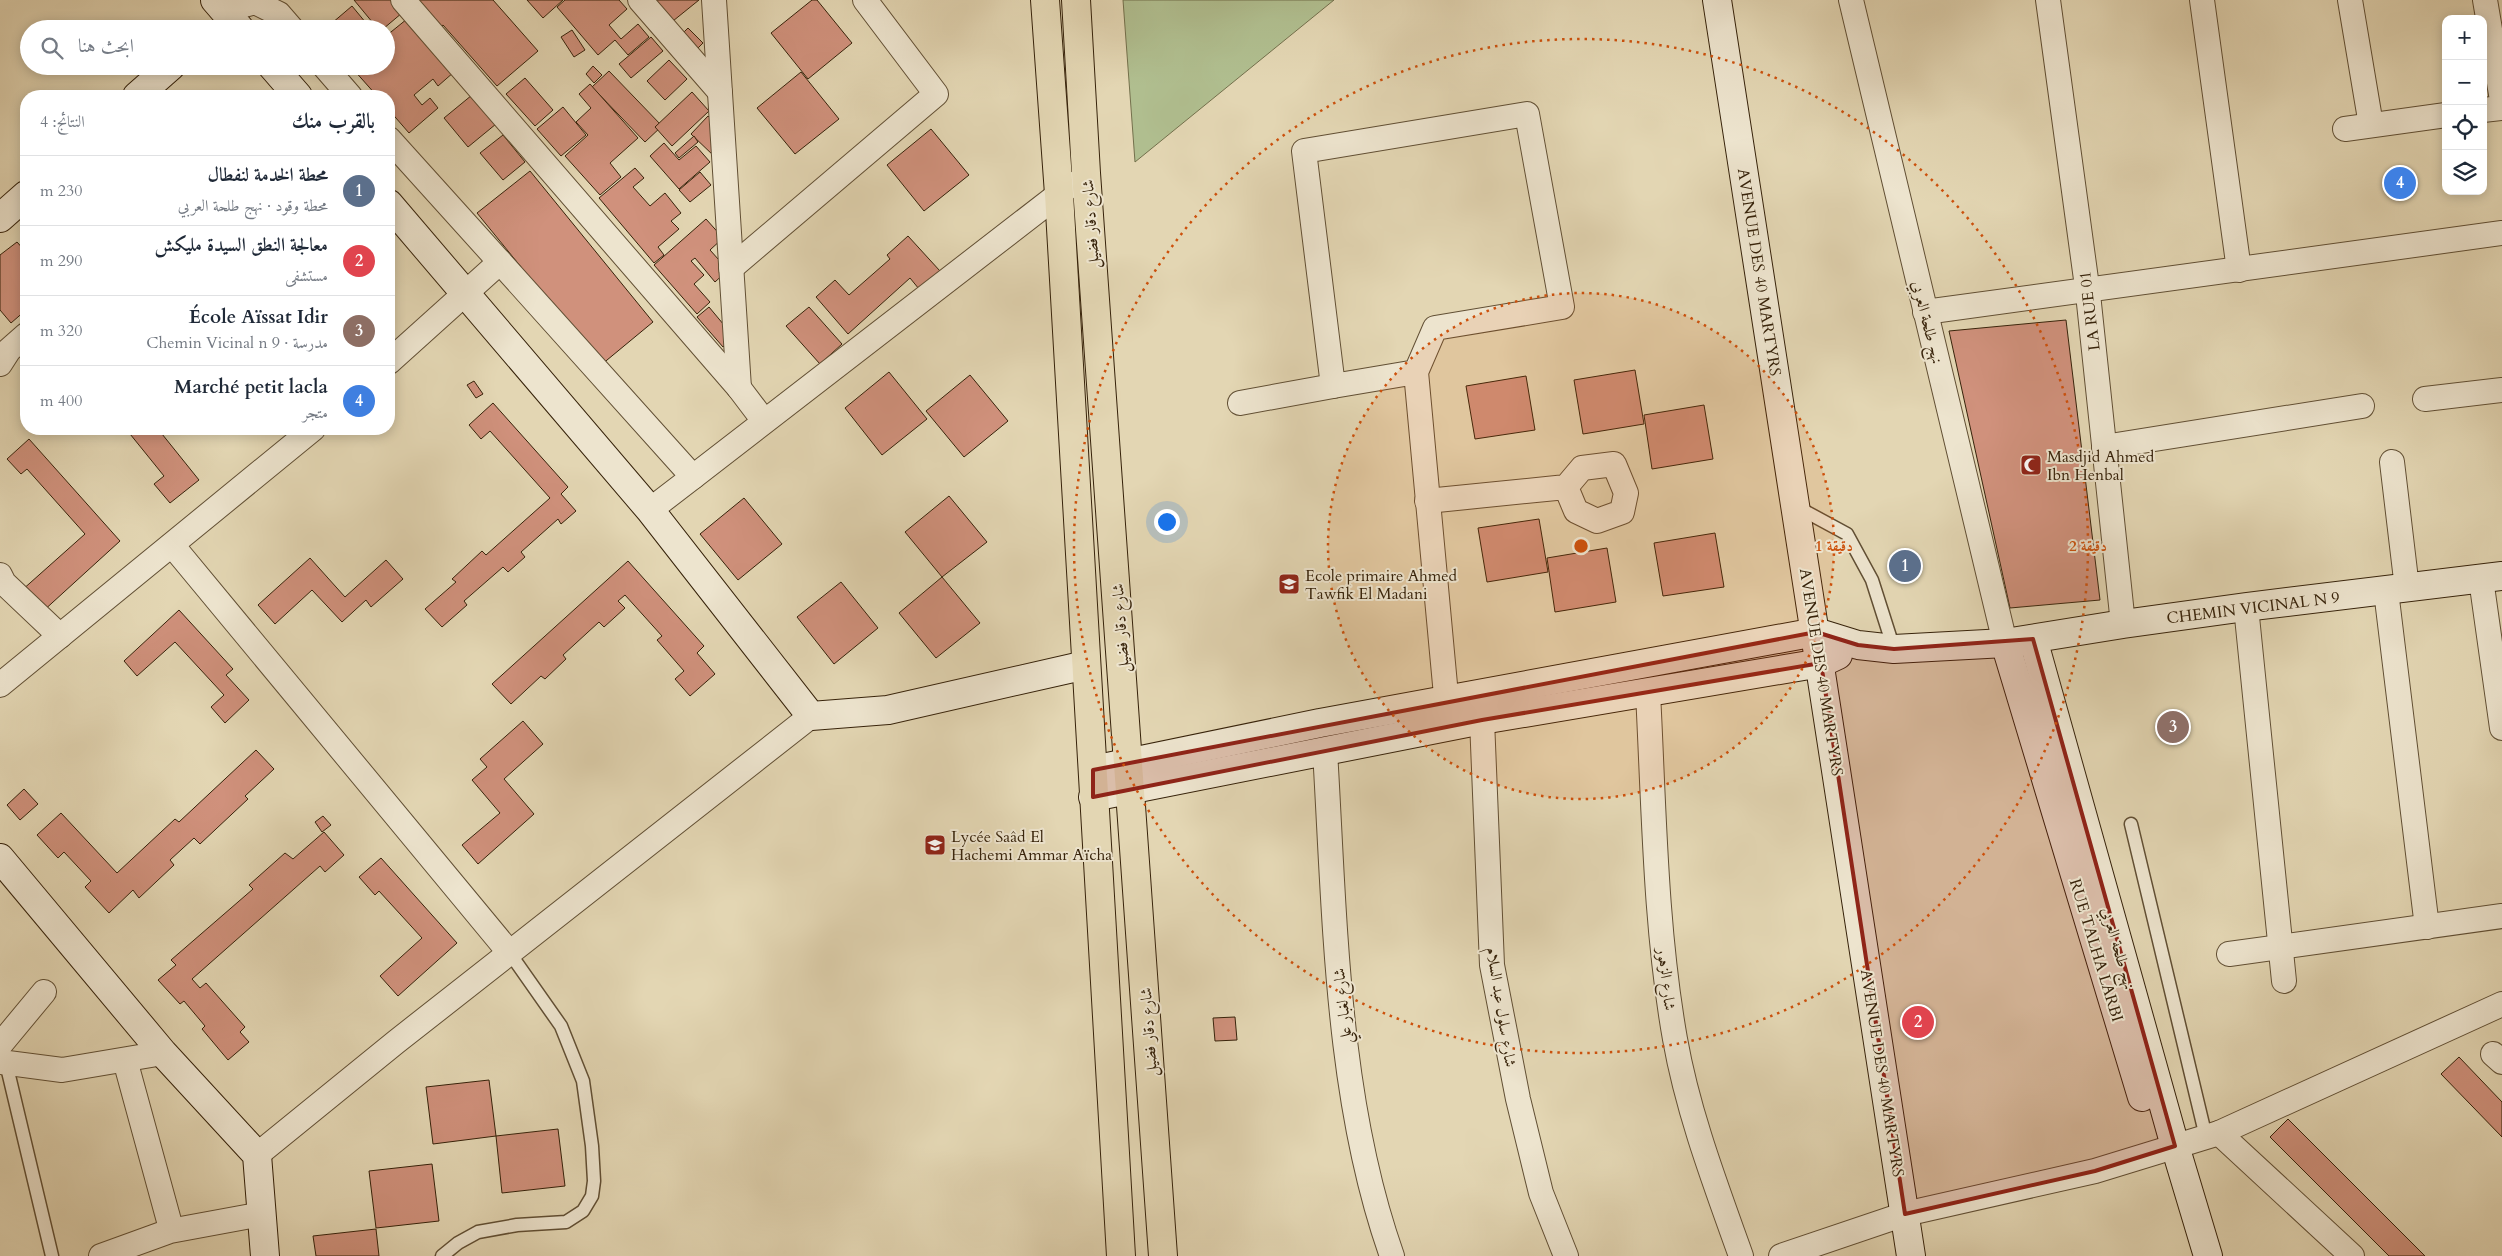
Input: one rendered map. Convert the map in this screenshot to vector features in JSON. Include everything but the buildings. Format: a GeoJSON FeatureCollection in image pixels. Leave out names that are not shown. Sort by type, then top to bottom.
{"type":"FeatureCollection","features":[{"type":"Feature","properties":{"kind":"main road","name":"شارع دقار فضيل"},"geometry":{"type":"LineString","coordinates":[[1045,0],[1059,194],[1121,1256]]}},
{"type":"Feature","properties":{"kind":"main road","name":"شارع دقار فضيل"},"geometry":{"type":"LineString","coordinates":[[1076,0],[1086,172],[1163,1256]]}},
{"type":"Feature","properties":{"kind":"street"},"geometry":{"type":"LineString","coordinates":[[403,0],[739,388],[764,421]]}},
{"type":"Feature","properties":{"kind":"street"},"geometry":{"type":"LineString","coordinates":[[640,0],[720,92]]}},
{"type":"Feature","properties":{"kind":"street"},"geometry":{"type":"LineString","coordinates":[[731,268],[936,94],[865,0]]}},
{"type":"Feature","properties":{"kind":"street","name":"AVENUE DES 40 MARTYRS"},"geometry":{"type":"LineString","coordinates":[[1717,0],[1797,507],[1911,1256]]}},
{"type":"Feature","properties":{"kind":"street","name":"نهج طلحة العربي"},"geometry":{"type":"LineString","coordinates":[[1851,0],[1925,312],[1974,507],[2005,643]]}},
{"type":"Feature","properties":{"kind":"street","name":"LA RUE 01"},"geometry":{"type":"LineString","coordinates":[[2048,0],[2088,290],[2123,624]]}},
{"type":"Feature","properties":{"kind":"street"},"geometry":{"type":"LineString","coordinates":[[2202,0],[2239,270]]}},
{"type":"Feature","properties":{"kind":"street"},"geometry":{"type":"LineString","coordinates":[[2350,0],[2371,125]]}},
{"type":"Feature","properties":{"kind":"street"},"geometry":{"type":"LineString","coordinates":[[2485,0],[2502,100]]}},
{"type":"Feature","properties":{"kind":"street"},"geometry":{"type":"LineString","coordinates":[[224,18],[241,6],[255,2],[280,14],[285,20]]}},
{"type":"Feature","properties":{"kind":"street"},"geometry":{"type":"LineString","coordinates":[[716,2],[739,388]]}},
{"type":"Feature","properties":{"kind":"street"},"geometry":{"type":"LineString","coordinates":[[144,90],[161,75]]}},
{"type":"Feature","properties":{"kind":"street"},"geometry":{"type":"LineString","coordinates":[[280,75],[293,90]]}},
{"type":"Feature","properties":{"kind":"street"},"geometry":{"type":"LineString","coordinates":[[332,75],[345,90]]}},
{"type":"Feature","properties":{"kind":"street"},"geometry":{"type":"LineString","coordinates":[[2487,110],[2502,108]]}},
{"type":"Feature","properties":{"kind":"street"},"geometry":{"type":"LineString","coordinates":[[1333,386],[1304,151],[1527,114],[1562,307],[1435,328],[1416,372],[1448,713]]}},
{"type":"Feature","properties":{"kind":"street"},"geometry":{"type":"LineString","coordinates":[[2345,129],[2442,116]]}},
{"type":"Feature","properties":{"kind":"street"},"geometry":{"type":"LineString","coordinates":[[395,146],[692,477]]}},
{"type":"Feature","properties":{"kind":"street"},"geometry":{"type":"LineString","coordinates":[[650,510],[1086,172]]}},
{"type":"Feature","properties":{"kind":"street"},"geometry":{"type":"LineString","coordinates":[[0,218],[20,200]]}},
{"type":"Feature","properties":{"kind":"street"},"geometry":{"type":"LineString","coordinates":[[395,211],[650,510],[811,716]]}},
{"type":"Feature","properties":{"kind":"street"},"geometry":{"type":"LineString","coordinates":[[1925,312],[2502,233]]}},
{"type":"Feature","properties":{"kind":"street"},"geometry":{"type":"LineString","coordinates":[[395,357],[500,262]]}},
{"type":"Feature","properties":{"kind":"street"},"geometry":{"type":"LineString","coordinates":[[1240,403],[1416,372]]}},
{"type":"Feature","properties":{"kind":"street"},"geometry":{"type":"LineString","coordinates":[[2425,399],[2502,390]]}},
{"type":"Feature","properties":{"kind":"street"},"geometry":{"type":"LineString","coordinates":[[2104,447],[2362,406]]}},
{"type":"Feature","properties":{"kind":"street"},"geometry":{"type":"LineString","coordinates":[[0,685],[306,435]]}},
{"type":"Feature","properties":{"kind":"street"},"geometry":{"type":"LineString","coordinates":[[2392,462],[2396,590],[2427,927]]}},
{"type":"Feature","properties":{"kind":"street"},"geometry":{"type":"LineString","coordinates":[[1427,500],[1566,487]]}},
{"type":"Feature","properties":{"kind":"street"},"geometry":{"type":"LineString","coordinates":[[172,545],[509,952]]}},
{"type":"Feature","properties":{"kind":"street"},"geometry":{"type":"LineString","coordinates":[[0,575],[4,583],[60,636]]}},
{"type":"Feature","properties":{"kind":"street"},"geometry":{"type":"LineString","coordinates":[[2491,577],[2502,728]]}},
{"type":"Feature","properties":{"kind":"street","name":"CHEMIN VICINAL N 9"},"geometry":{"type":"LineString","coordinates":[[1816,632],[1858,645],[1894,649],[2005,643],[2246,607],[2491,577]]}},
{"type":"Feature","properties":{"kind":"street"},"geometry":{"type":"LineString","coordinates":[[2246,607],[2284,981]]}},
{"type":"Feature","properties":{"kind":"street"},"geometry":{"type":"LineString","coordinates":[[1093,770],[1129,762],[1448,713],[1816,632]]}},
{"type":"Feature","properties":{"kind":"street","name":"نهج طلحة العربي"},"geometry":{"type":"LineString","coordinates":[[2033,639],[2166,1148],[2208,1256]]}},
{"type":"Feature","properties":{"kind":"street","name":"RUE TALHA LARBI"},"geometry":{"type":"LineString","coordinates":[[2005,643],[2166,1148],[2192,1256]]}},
{"type":"Feature","properties":{"kind":"street"},"geometry":{"type":"LineString","coordinates":[[1093,797],[1325,750],[1448,713],[1482,720],[1648,693],[1821,663],[1858,645]]}},
{"type":"Feature","properties":{"kind":"street"},"geometry":{"type":"LineString","coordinates":[[257,1155],[509,952],[811,716],[888,710],[1086,665]]}},
{"type":"Feature","properties":{"kind":"street","name":"شارع الزهور"},"geometry":{"type":"LineString","coordinates":[[1648,693],[1661,928],[1675,1040],[1698,1131],[1741,1256]]}},
{"type":"Feature","properties":{"kind":"street","name":"شارع سلول عبد السلام"},"geometry":{"type":"LineString","coordinates":[[1482,720],[1492,965],[1518,1099],[1539,1184],[1566,1256]]}},
{"type":"Feature","properties":{"kind":"street","name":"شارع لغبار علي"},"geometry":{"type":"LineString","coordinates":[[1325,750],[1342,1017],[1361,1144],[1392,1256]]}},
{"type":"Feature","properties":{"kind":"street"},"geometry":{"type":"LineString","coordinates":[[0,858],[163,1053],[257,1155],[265,1256]]}},
{"type":"Feature","properties":{"kind":"street"},"geometry":{"type":"LineString","coordinates":[[2229,954],[2502,916]]}},
{"type":"Feature","properties":{"kind":"street"},"geometry":{"type":"LineString","coordinates":[[44,992],[2,1057],[62,1070],[163,1053]]}},
{"type":"Feature","properties":{"kind":"street"},"geometry":{"type":"LineString","coordinates":[[1781,1256],[1905,1214],[2095,1171],[2213,1135],[2502,1004]]}},
{"type":"Feature","properties":{"kind":"street"},"geometry":{"type":"LineString","coordinates":[[125,1060],[169,1221]]}},
{"type":"Feature","properties":{"kind":"street"},"geometry":{"type":"LineString","coordinates":[[2213,1135],[2352,1256]]}},
{"type":"Feature","properties":{"kind":"street"},"geometry":{"type":"LineString","coordinates":[[101,1256],[170,1232],[262,1214]]}},
{"type":"Feature","properties":{"kind":"lane"},"geometry":{"type":"LineString","coordinates":[[1797,507],[1847,534],[1872,580],[1894,649]]}},
{"type":"Feature","properties":{"kind":"lane"},"geometry":{"type":"LineString","coordinates":[[2131,824],[2213,1135]]}},
{"type":"Feature","properties":{"kind":"lane"},"geometry":{"type":"LineString","coordinates":[[442,1256],[478,1232],[517,1225],[566,1222],[583,1211],[592,1196],[594,1181],[592,1146],[583,1081],[561,1026],[509,952]]}},
{"type":"Feature","properties":{"kind":"lane"},"geometry":{"type":"LineString","coordinates":[[2,1057],[52,1256]]}},
{"type":"Feature","properties":{"kind":"highlighted area"},"geometry":{"type":"Polygon","coordinates":[[[1816,632],[1858,645],[1894,649],[2033,639],[2175,1146],[2095,1171],[1905,1214],[1821,663],[1482,720],[1093,797],[1093,770],[1816,632]]]}},
{"type":"Feature","properties":{"kind":"green space"},"geometry":{"type":"Polygon","coordinates":[[[1123,0],[1334,0],[1135,162],[1123,0]]]}},
{"type":"Feature","properties":{"kind":"place","name":"Marché petit lacla"},"geometry":{"type":"Point","coordinates":[2400,183]}},
{"type":"Feature","properties":{"kind":"place","name":"Masdjid Ahmed Ibn Henbal"},"geometry":{"type":"Point","coordinates":[2031,465]}},
{"type":"Feature","properties":{"kind":"place","name":"محطة الخدمة لنفطال"},"geometry":{"type":"Point","coordinates":[1905,566]}},
{"type":"Feature","properties":{"kind":"place","name":"Ecole primaire Ahmed Tawfik El Madani"},"geometry":{"type":"Point","coordinates":[1289,584]}},
{"type":"Feature","properties":{"kind":"place","name":"École Aïssat Idir"},"geometry":{"type":"Point","coordinates":[2173,727]}},
{"type":"Feature","properties":{"kind":"place","name":"Lycée Saâd El Hachemi Ammar Aïcha"},"geometry":{"type":"Point","coordinates":[935,845]}},
{"type":"Feature","properties":{"kind":"place","name":"معالجة النطق السيدة مليكش"},"geometry":{"type":"Point","coordinates":[1918,1022]}}]}
